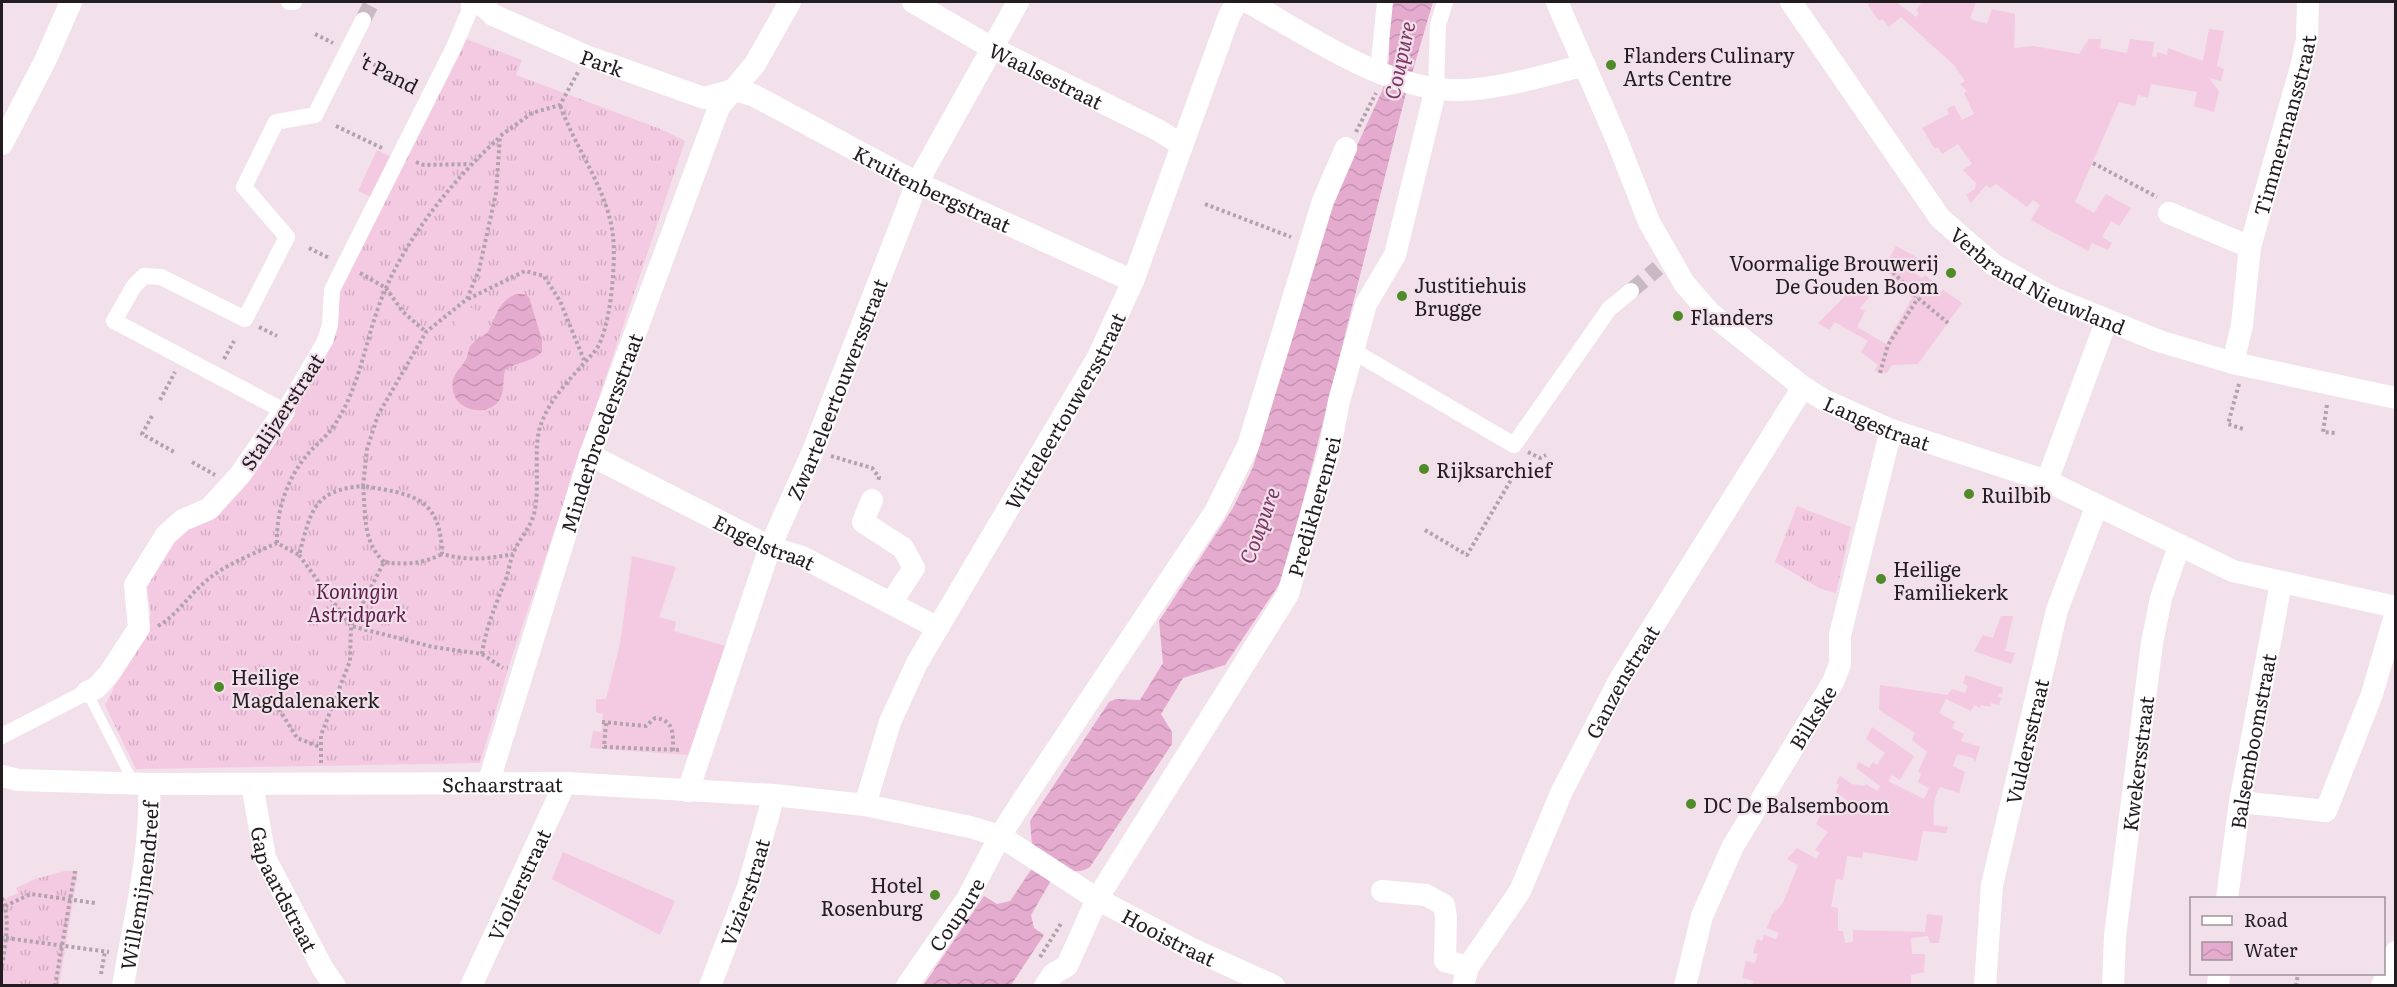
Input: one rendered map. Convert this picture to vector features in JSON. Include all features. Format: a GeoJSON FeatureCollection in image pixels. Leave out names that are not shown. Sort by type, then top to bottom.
{"type":"FeatureCollection","features":[{"type":"Feature","properties":{"kind":"street"},"geometry":{"type":"LineString","coordinates":[[2,144],[45,61],[71,2]]}},
{"type":"Feature","properties":{"kind":"street"},"geometry":{"type":"LineString","coordinates":[[289,2],[294,2]]}},
{"type":"Feature","properties":{"kind":"street","name":"Stalijzerstraat"},"geometry":{"type":"LineString","coordinates":[[139,628],[135,585],[166,536],[183,520],[209,509],[240,475],[284,411],[325,341],[330,325],[332,290],[429,92],[454,47],[468,12],[469,2]]}},
{"type":"Feature","properties":{"kind":"street","name":"Park"},"geometry":{"type":"LineString","coordinates":[[479,2],[493,15],[586,56],[704,98],[734,90]]}},
{"type":"Feature","properties":{"kind":"street","name":"Minderbroedersstraat"},"geometry":{"type":"LineString","coordinates":[[488,784],[590,455],[719,107],[755,64],[790,2]]}},
{"type":"Feature","properties":{"kind":"street","name":"Waalsestraat"},"geometry":{"type":"LineString","coordinates":[[913,2],[992,48],[1148,124],[1182,145]]}},
{"type":"Feature","properties":{"kind":"street","name":"Zwarteleertouwersstraat"},"geometry":{"type":"LineString","coordinates":[[688,791],[770,548],[813,452],[917,183],[1018,2]]}},
{"type":"Feature","properties":{"kind":"street","name":"Witteleertouwersstraat"},"geometry":{"type":"LineString","coordinates":[[865,806],[890,722],[917,663],[1098,357],[1133,281],[1237,2]]}},
{"type":"Feature","properties":{"kind":"street"},"geometry":{"type":"LineString","coordinates":[[1248,2],[1350,59],[1382,73],[1436,87],[1455,90],[1514,82],[1585,65]]}},
{"type":"Feature","properties":{"kind":"street"},"geometry":{"type":"LineString","coordinates":[[1382,73],[1385,2]]}},
{"type":"Feature","properties":{"kind":"street","name":"Predikherenrei"},"geometry":{"type":"LineString","coordinates":[[1045,986],[1053,974],[1070,976],[1097,899],[1288,594],[1330,448],[1339,401],[1366,304],[1395,255],[1436,87],[1438,25],[1445,2]]}},
{"type":"Feature","properties":{"kind":"street","name":"Langestraat"},"geometry":{"type":"LineString","coordinates":[[1557,2],[1649,222],[1663,264],[1708,312],[1803,387],[1824,400],[1891,430],[2047,481],[2233,572],[2396,607]]}},
{"type":"Feature","properties":{"kind":"street","name":"Verbrand Nieuwland"},"geometry":{"type":"LineString","coordinates":[[1791,2],[1940,218],[1994,265],[2053,298],[2106,322],[2238,365],[2396,398]]}},
{"type":"Feature","properties":{"kind":"street","name":"Timmermansstraat"},"geometry":{"type":"LineString","coordinates":[[2238,365],[2250,247],[2301,67],[2307,39],[2308,2]]}},
{"type":"Feature","properties":{"kind":"street","name":"'t Pand"},"geometry":{"type":"LineString","coordinates":[[183,358],[114,321],[134,286],[144,276],[161,277],[245,319],[287,237],[244,187],[276,122],[315,116],[363,20]]}},
{"type":"Feature","properties":{"kind":"street","name":"Kruitenbergstraat"},"geometry":{"type":"LineString","coordinates":[[734,90],[753,95],[917,183],[1133,281]]}},
{"type":"Feature","properties":{"kind":"street","name":"Coupure"},"geometry":{"type":"LineString","coordinates":[[907,986],[1007,842],[1215,512],[1240,466],[1323,201],[1346,148]]}},
{"type":"Feature","properties":{"kind":"street"},"geometry":{"type":"LineString","coordinates":[[2165,206],[2250,247]]}},
{"type":"Feature","properties":{"kind":"street"},"geometry":{"type":"LineString","coordinates":[[1353,351],[1514,445],[1609,309],[1630,291]]}},
{"type":"Feature","properties":{"kind":"street"},"geometry":{"type":"LineString","coordinates":[[2047,481],[2106,322]]}},
{"type":"Feature","properties":{"kind":"street"},"geometry":{"type":"LineString","coordinates":[[183,358],[284,411]]}},
{"type":"Feature","properties":{"kind":"street","name":"Ganzenstraat"},"geometry":{"type":"LineString","coordinates":[[1466,976],[1520,891],[1562,791],[1620,679],[1803,387]]}},
{"type":"Feature","properties":{"kind":"street","name":"Bilkske"},"geometry":{"type":"LineString","coordinates":[[1685,986],[1702,916],[1733,846],[1824,698],[1840,664],[1840,635],[1891,430]]}},
{"type":"Feature","properties":{"kind":"street","name":"Engelstraat"},"geometry":{"type":"LineString","coordinates":[[590,455],[770,548],[802,557],[938,628]]}},
{"type":"Feature","properties":{"kind":"street"},"geometry":{"type":"LineString","coordinates":[[872,500],[863,522],[903,548],[915,568],[891,603]]}},
{"type":"Feature","properties":{"kind":"street","name":"Vuldersstraat"},"geometry":{"type":"LineString","coordinates":[[1985,986],[1992,885],[2057,610],[2097,505]]}},
{"type":"Feature","properties":{"kind":"street","name":"Kwekersstraat"},"geometry":{"type":"LineString","coordinates":[[2113,986],[2115,936],[2152,643],[2161,598],[2179,546]]}},
{"type":"Feature","properties":{"kind":"street","name":"Balsemboomstraat"},"geometry":{"type":"LineString","coordinates":[[2227,897],[2240,802],[2281,583]]}},
{"type":"Feature","properties":{"kind":"street"},"geometry":{"type":"LineString","coordinates":[[2240,802],[2326,811],[2372,694],[2396,612]]}},
{"type":"Feature","properties":{"kind":"street"},"geometry":{"type":"LineString","coordinates":[[2,736],[96,688],[109,674],[139,628]]}},
{"type":"Feature","properties":{"kind":"street","name":"Schaarstraat"},"geometry":{"type":"LineString","coordinates":[[2,776],[18,780],[141,783],[565,783],[774,795],[865,806],[970,827],[1007,842],[1062,877]]}},
{"type":"Feature","properties":{"kind":"street","name":"Willemijnendreef"},"geometry":{"type":"LineString","coordinates":[[123,986],[150,806],[141,783]]}},
{"type":"Feature","properties":{"kind":"street","name":"Violierstraat"},"geometry":{"type":"LineString","coordinates":[[471,986],[565,783]]}},
{"type":"Feature","properties":{"kind":"street","name":"Gapaardstraat"},"geometry":{"type":"LineString","coordinates":[[252,784],[265,858],[323,969],[335,986]]}},
{"type":"Feature","properties":{"kind":"street","name":"Vizierstraat"},"geometry":{"type":"LineString","coordinates":[[710,986],[748,887],[774,795]]}},
{"type":"Feature","properties":{"kind":"street","name":"Hooistraat"},"geometry":{"type":"LineString","coordinates":[[1062,877],[1097,899],[1190,948],[1274,986]]}},
{"type":"Feature","properties":{"kind":"street"},"geometry":{"type":"LineString","coordinates":[[1382,891],[1426,895],[1444,905],[1445,961],[1466,976]]}},
{"type":"Feature","properties":{"kind":"street"},"geometry":{"type":"LineString","coordinates":[[2382,986],[2396,952]]}},
{"type":"Feature","properties":{"kind":"lane"},"geometry":{"type":"LineString","coordinates":[[87,692],[141,783]]}},
{"type":"Feature","properties":{"kind":"path","name":"'t Pand"},"geometry":{"type":"LineString","coordinates":[[315,34],[429,92]]}},
{"type":"Feature","properties":{"kind":"path"},"geometry":{"type":"LineString","coordinates":[[277,543],[276,526],[284,493],[306,456],[335,424],[360,370],[386,288],[419,231],[470,164],[500,136],[532,113],[560,105],[586,56]]}},
{"type":"Feature","properties":{"kind":"path"},"geometry":{"type":"LineString","coordinates":[[1346,148],[1369,111],[1382,73]]}},
{"type":"Feature","properties":{"kind":"path"},"geometry":{"type":"LineString","coordinates":[[277,543],[299,555],[351,626],[433,647],[482,654],[486,629],[513,554],[533,517],[537,498],[540,425],[584,360],[596,350],[610,302],[614,273],[613,234],[604,205],[570,134],[560,105]]}},
{"type":"Feature","properties":{"kind":"path"},"geometry":{"type":"LineString","coordinates":[[336,126],[398,156],[424,165],[470,164]]}},
{"type":"Feature","properties":{"kind":"path"},"geometry":{"type":"LineString","coordinates":[[467,299],[479,270],[496,194],[500,136]]}},
{"type":"Feature","properties":{"kind":"path"},"geometry":{"type":"LineString","coordinates":[[2093,163],[2165,206]]}},
{"type":"Feature","properties":{"kind":"path"},"geometry":{"type":"LineString","coordinates":[[1205,204],[1297,240]]}},
{"type":"Feature","properties":{"kind":"path"},"geometry":{"type":"LineString","coordinates":[[309,248],[344,264],[386,288],[403,312],[426,332]]}},
{"type":"Feature","properties":{"kind":"path"},"geometry":{"type":"LineString","coordinates":[[1889,268],[1918,298],[1948,323]]}},
{"type":"Feature","properties":{"kind":"path"},"geometry":{"type":"LineString","coordinates":[[513,554],[485,559],[460,559],[442,554],[427,561],[406,565],[384,562],[374,552],[365,532],[363,486],[367,449],[378,415],[426,332],[467,299],[504,279],[525,271],[544,276],[560,301],[584,360]]}},
{"type":"Feature","properties":{"kind":"path"},"geometry":{"type":"LineString","coordinates":[[1880,372],[1888,345],[1918,298]]}},
{"type":"Feature","properties":{"kind":"path"},"geometry":{"type":"LineString","coordinates":[[160,400],[183,358]]}},
{"type":"Feature","properties":{"kind":"path"},"geometry":{"type":"LineString","coordinates":[[2238,365],[2228,424],[2243,429]]}},
{"type":"Feature","properties":{"kind":"path"},"geometry":{"type":"LineString","coordinates":[[2330,383],[2323,432],[2336,433]]}},
{"type":"Feature","properties":{"kind":"path"},"geometry":{"type":"LineString","coordinates":[[152,416],[142,434],[176,453]]}},
{"type":"Feature","properties":{"kind":"path"},"geometry":{"type":"LineString","coordinates":[[1425,530],[1467,555],[1518,468],[1514,445]]}},
{"type":"Feature","properties":{"kind":"path"},"geometry":{"type":"LineString","coordinates":[[813,452],[855,461],[872,468],[879,477],[872,500]]}},
{"type":"Feature","properties":{"kind":"path"},"geometry":{"type":"LineString","coordinates":[[299,555],[311,510],[324,495],[343,487],[363,486],[405,493],[422,500],[436,516],[442,535],[442,554]]}},
{"type":"Feature","properties":{"kind":"path"},"geometry":{"type":"LineString","coordinates":[[139,628],[150,630],[167,620],[207,580],[277,543]]}},
{"type":"Feature","properties":{"kind":"path"},"geometry":{"type":"LineString","coordinates":[[323,783],[321,735],[350,662],[351,626],[384,562]]}},
{"type":"Feature","properties":{"kind":"path"},"geometry":{"type":"LineString","coordinates":[[279,710],[297,738],[320,747]]}},
{"type":"Feature","properties":{"kind":"path"},"geometry":{"type":"LineString","coordinates":[[673,751],[673,730],[669,722],[662,719],[655,718],[646,726],[604,723],[604,747],[673,751],[702,751]]}},
{"type":"Feature","properties":{"kind":"path"},"geometry":{"type":"LineString","coordinates":[[55,986],[75,871]]}},
{"type":"Feature","properties":{"kind":"path"},"geometry":{"type":"LineString","coordinates":[[4,906],[31,894],[96,903]]}},
{"type":"Feature","properties":{"kind":"path"},"geometry":{"type":"LineString","coordinates":[[2,898],[7,913],[2,967]]}},
{"type":"Feature","properties":{"kind":"path"},"geometry":{"type":"LineString","coordinates":[[6,938],[95,949]]}},
{"type":"Feature","properties":{"kind":"path"},"geometry":{"type":"LineString","coordinates":[[100,986],[105,951]]}},
{"type":"Feature","properties":{"kind":"green space"},"geometry":{"type":"Polygon","coordinates":[[[1871,2],[1896,2],[1916,17],[1919,13],[1916,10],[1922,2],[1976,2],[1970,19],[1987,24],[1992,9],[2015,14],[2014,48],[2033,46],[2079,54],[2089,39],[2101,39],[2100,48],[2127,53],[2130,39],[2154,42],[2152,56],[2156,57],[2157,52],[2167,55],[2168,48],[2203,61],[2209,29],[2224,31],[2217,66],[2224,69],[2221,81],[2209,78],[2219,91],[2214,112],[2194,106],[2197,92],[2151,84],[2148,98],[2138,95],[2135,106],[2119,102],[2075,202],[2094,213],[2106,194],[2131,208],[2119,226],[2111,221],[2102,237],[2112,243],[2108,250],[2092,243],[2088,251],[2031,220],[2040,205],[2033,200],[2027,207],[1996,184],[1990,188],[1986,185],[1971,203],[1966,195],[1975,189],[1976,183],[1963,170],[1972,164],[1958,144],[1942,154],[1938,147],[1935,149],[1922,128],[1949,114],[1947,109],[1954,105],[1962,120],[1974,114],[1964,93],[1967,91],[1960,84],[1965,81],[1954,65],[1901,17],[1889,27],[1882,19],[1879,21],[1868,5],[1871,2]]]}},
{"type":"Feature","properties":{"kind":"green space","name":"Koningin Astridpark"},"geometry":{"type":"Polygon","coordinates":[[[463,38],[522,60],[516,75],[663,130],[685,141],[509,666],[480,763],[136,769],[105,705],[151,614],[146,581],[183,528],[317,368],[334,301],[463,38]]]}},
{"type":"Feature","properties":{"kind":"green space"},"geometry":{"type":"Polygon","coordinates":[[[377,150],[390,156],[371,197],[358,191],[377,150]]]}},
{"type":"Feature","properties":{"kind":"green space"},"geometry":{"type":"Polygon","coordinates":[[[1896,246],[1918,258],[1914,265],[1917,268],[1914,273],[1922,278],[1925,275],[1935,283],[1932,288],[1940,293],[1943,290],[1962,303],[1918,364],[1892,365],[1887,373],[1874,371],[1878,365],[1861,352],[1868,341],[1835,322],[1829,330],[1818,323],[1859,282],[1872,294],[1860,308],[1865,311],[1857,327],[1886,344],[1912,298],[1884,268],[1896,246]]]}},
{"type":"Feature","properties":{"kind":"green space"},"geometry":{"type":"Polygon","coordinates":[[[467,307],[476,311],[480,320],[476,329],[467,333],[458,329],[454,320],[458,311],[467,307]]]}},
{"type":"Feature","properties":{"kind":"green space"},"geometry":{"type":"Polygon","coordinates":[[[1797,506],[1851,527],[1836,593],[1819,588],[1775,562],[1797,506]]]}},
{"type":"Feature","properties":{"kind":"green space"},"geometry":{"type":"Polygon","coordinates":[[[632,556],[676,567],[659,617],[676,622],[674,631],[725,646],[689,755],[590,748],[593,731],[601,732],[603,714],[596,712],[596,699],[606,699],[620,644],[632,556]]]}},
{"type":"Feature","properties":{"kind":"green space"},"geometry":{"type":"Polygon","coordinates":[[[2001,616],[2013,616],[2005,651],[2015,653],[2011,664],[1974,651],[1983,635],[1993,638],[2001,616]]]}},
{"type":"Feature","properties":{"kind":"green space"},"geometry":{"type":"Polygon","coordinates":[[[1966,675],[2003,688],[2002,694],[1999,693],[1998,696],[2001,698],[1999,705],[1991,703],[1990,707],[1981,705],[1980,708],[1974,705],[1971,711],[1946,699],[1939,713],[1955,722],[1952,728],[1964,734],[1961,741],[1980,747],[1975,762],[1973,758],[1957,754],[1953,766],[1965,772],[1959,793],[1940,787],[1936,796],[1934,825],[1948,827],[1946,833],[1923,831],[1917,861],[1863,852],[1862,858],[1847,856],[1843,880],[1836,879],[1831,907],[1838,908],[1838,931],[1843,931],[1845,943],[1853,942],[1853,930],[1925,932],[1927,914],[1943,916],[1939,943],[1930,943],[1928,936],[1911,938],[1912,954],[1925,954],[1924,972],[1911,975],[1911,985],[1752,985],[1754,981],[1742,978],[1746,961],[1755,963],[1758,954],[1753,953],[1757,939],[1762,941],[1764,935],[1776,939],[1779,933],[1767,928],[1772,915],[1783,903],[1798,865],[1787,859],[1797,848],[1816,859],[1820,853],[1815,850],[1828,832],[1816,824],[1823,811],[1827,813],[1830,808],[1840,814],[1848,801],[1836,792],[1839,785],[1836,783],[1840,776],[1852,784],[1864,786],[1866,784],[1877,791],[1880,786],[1856,768],[1859,762],[1869,768],[1873,762],[1877,765],[1885,753],[1866,739],[1872,727],[1914,756],[1900,780],[1892,775],[1888,781],[1924,799],[1929,788],[1918,782],[1921,774],[1918,772],[1927,752],[1912,740],[1915,733],[1879,710],[1880,685],[1948,695],[1952,689],[1965,693],[1968,686],[1963,683],[1966,675]]]}},
{"type":"Feature","properties":{"kind":"green space"},"geometry":{"type":"Polygon","coordinates":[[[563,852],[675,901],[660,935],[552,879],[563,852]]]}},
{"type":"Feature","properties":{"kind":"green space"},"geometry":{"type":"Polygon","coordinates":[[[65,871],[78,871],[59,985],[2,985],[2,900],[18,893],[16,888],[35,879],[65,871]]]}},
{"type":"Feature","properties":{"kind":"water"},"geometry":{"type":"Polygon","coordinates":[[[1390,2],[1433,2],[1405,97],[1284,577],[1225,665],[1183,678],[1161,714],[1172,732],[1172,744],[1090,867],[1071,871],[1059,867],[1031,915],[1034,928],[1044,935],[1011,985],[923,986],[984,896],[997,904],[1010,901],[1041,855],[1032,845],[1030,821],[1109,702],[1116,699],[1140,700],[1163,663],[1159,621],[1233,508],[1253,467],[1337,189],[1383,89],[1389,59],[1390,2]]]}},
{"type":"Feature","properties":{"kind":"water"},"geometry":{"type":"Polygon","coordinates":[[[516,294],[529,297],[542,340],[542,352],[534,358],[505,370],[502,394],[496,404],[488,409],[480,410],[463,406],[453,391],[454,377],[466,359],[470,346],[488,332],[502,305],[516,294]]]}},
{"type":"Feature","properties":{"kind":"tunnel"},"geometry":{"type":"LineString","coordinates":[[363,20],[372,2]]}},
{"type":"Feature","properties":{"kind":"tunnel"},"geometry":{"type":"LineString","coordinates":[[1631,291],[1658,268]]}},
{"type":"Feature","properties":{"kind":"place","name":"Flanders Culinary Arts Centre"},"geometry":{"type":"Point","coordinates":[1611,65]}},
{"type":"Feature","properties":{"kind":"place","name":"Voormalige Brouwerij De Gouden Boom"},"geometry":{"type":"Point","coordinates":[1951,273]}},
{"type":"Feature","properties":{"kind":"place","name":"Justitiehuis Brugge"},"geometry":{"type":"Point","coordinates":[1402,296]}},
{"type":"Feature","properties":{"kind":"place","name":"Flanders"},"geometry":{"type":"Point","coordinates":[1678,316]}},
{"type":"Feature","properties":{"kind":"place","name":"Rijksarchief"},"geometry":{"type":"Point","coordinates":[1424,469]}},
{"type":"Feature","properties":{"kind":"place","name":"Ruilbib"},"geometry":{"type":"Point","coordinates":[1969,494]}},
{"type":"Feature","properties":{"kind":"place","name":"Heilige Familiekerk"},"geometry":{"type":"Point","coordinates":[1881,579]}},
{"type":"Feature","properties":{"kind":"place","name":"Heilige Magdalenakerk"},"geometry":{"type":"Point","coordinates":[219,687]}},
{"type":"Feature","properties":{"kind":"place","name":"DC De Balsemboom"},"geometry":{"type":"Point","coordinates":[1691,804]}},
{"type":"Feature","properties":{"kind":"place","name":"Hotel Rosenburg"},"geometry":{"type":"Point","coordinates":[935,895]}}]}
